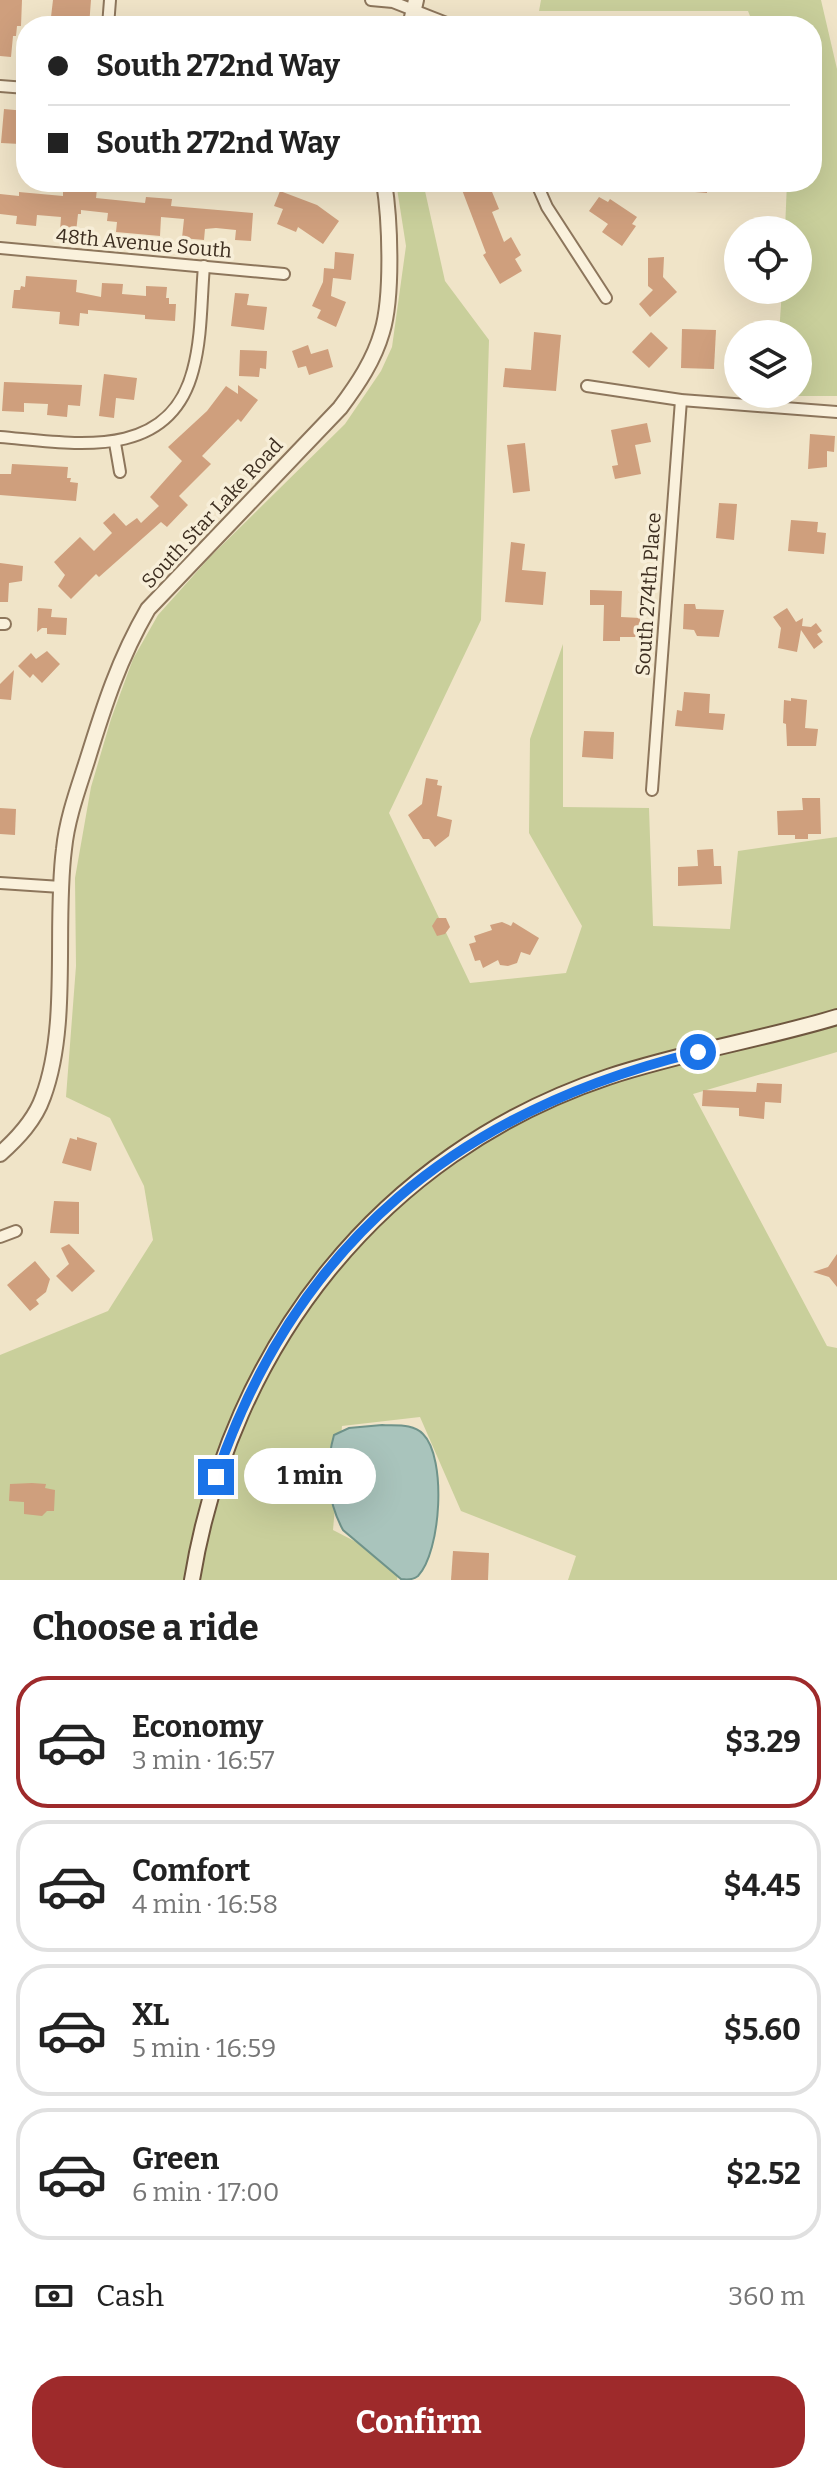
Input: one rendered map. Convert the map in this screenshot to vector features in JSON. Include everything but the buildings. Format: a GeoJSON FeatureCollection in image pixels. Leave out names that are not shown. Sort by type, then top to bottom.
{"type":"FeatureCollection","features":[{"type":"Feature","properties":{"kind":"street"},"geometry":{"type":"LineString","coordinates":[[371,0],[416,5],[436,16]]}},
{"type":"Feature","properties":{"kind":"street","name":"South Star Lake Road"},"geometry":{"type":"LineString","coordinates":[[0,1154],[32,1118],[49,1076],[57,1031],[64,846],[78,788],[110,685],[148,609],[340,408],[359,383],[383,330],[387,303],[386,192]]}},
{"type":"Feature","properties":{"kind":"street"},"geometry":{"type":"LineString","coordinates":[[540,192],[606,298]]}},
{"type":"Feature","properties":{"kind":"street","name":"48th Avenue South"},"geometry":{"type":"LineString","coordinates":[[0,248],[284,274]]}},
{"type":"Feature","properties":{"kind":"street"},"geometry":{"type":"LineString","coordinates":[[0,437],[115,443],[158,425],[179,403],[192,374],[204,266]]}},
{"type":"Feature","properties":{"kind":"street"},"geometry":{"type":"LineString","coordinates":[[587,386],[681,400],[837,412]]}},
{"type":"Feature","properties":{"kind":"street","name":"South 274th Place"},"geometry":{"type":"LineString","coordinates":[[652,790],[681,400]]}},
{"type":"Feature","properties":{"kind":"street"},"geometry":{"type":"LineString","coordinates":[[115,443],[120,472]]}},
{"type":"Feature","properties":{"kind":"street"},"geometry":{"type":"LineString","coordinates":[[0,883],[61,887]]}},
{"type":"Feature","properties":{"kind":"street"},"geometry":{"type":"LineString","coordinates":[[192,1580],[198,1539],[223,1458],[267,1362],[308,1297],[382,1210],[465,1145],[572,1091],[669,1059],[837,1017]]}},
{"type":"Feature","properties":{"kind":"street"},"geometry":{"type":"LineString","coordinates":[[0,1237],[16,1231]]}},
{"type":"Feature","properties":{"kind":"green space"},"geometry":{"type":"Polygon","coordinates":[[[541,0],[821,0],[837,69],[837,396],[812,396],[812,320],[780,320],[781,304],[812,304],[812,216],[786,216],[787,192],[822,192],[822,16],[750,16],[748,11],[539,11],[541,0]]]}},
{"type":"Feature","properties":{"kind":"green space"},"geometry":{"type":"Polygon","coordinates":[[[398,192],[425,192],[445,281],[489,340],[481,620],[389,813],[470,983],[566,973],[582,926],[529,833],[530,739],[563,644],[563,807],[649,808],[653,926],[730,929],[738,851],[837,837],[837,1052],[693,1094],[827,1346],[837,1348],[837,1580],[568,1580],[576,1556],[461,1511],[420,1417],[342,1426],[333,1530],[399,1564],[397,1580],[0,1580],[0,1355],[108,1311],[153,1240],[144,1186],[110,1118],[66,1097],[76,966],[75,878],[91,787],[111,719],[133,659],[158,615],[210,557],[345,424],[381,371],[392,347],[406,246],[398,192]]]}},
{"type":"Feature","properties":{"kind":"water"},"geometry":{"type":"Polygon","coordinates":[[[382,1425],[419,1430],[431,1446],[436,1463],[438,1505],[432,1547],[418,1576],[410,1579],[401,1579],[343,1530],[331,1496],[329,1459],[334,1435],[349,1428],[382,1425]]]}},
{"type":"Feature","properties":{"kind":"route"},"geometry":{"type":"LineString","coordinates":[[216,1477],[248,1398],[287,1329],[331,1266],[382,1210],[465,1145],[536,1107],[608,1077],[698,1052]]}}]}
